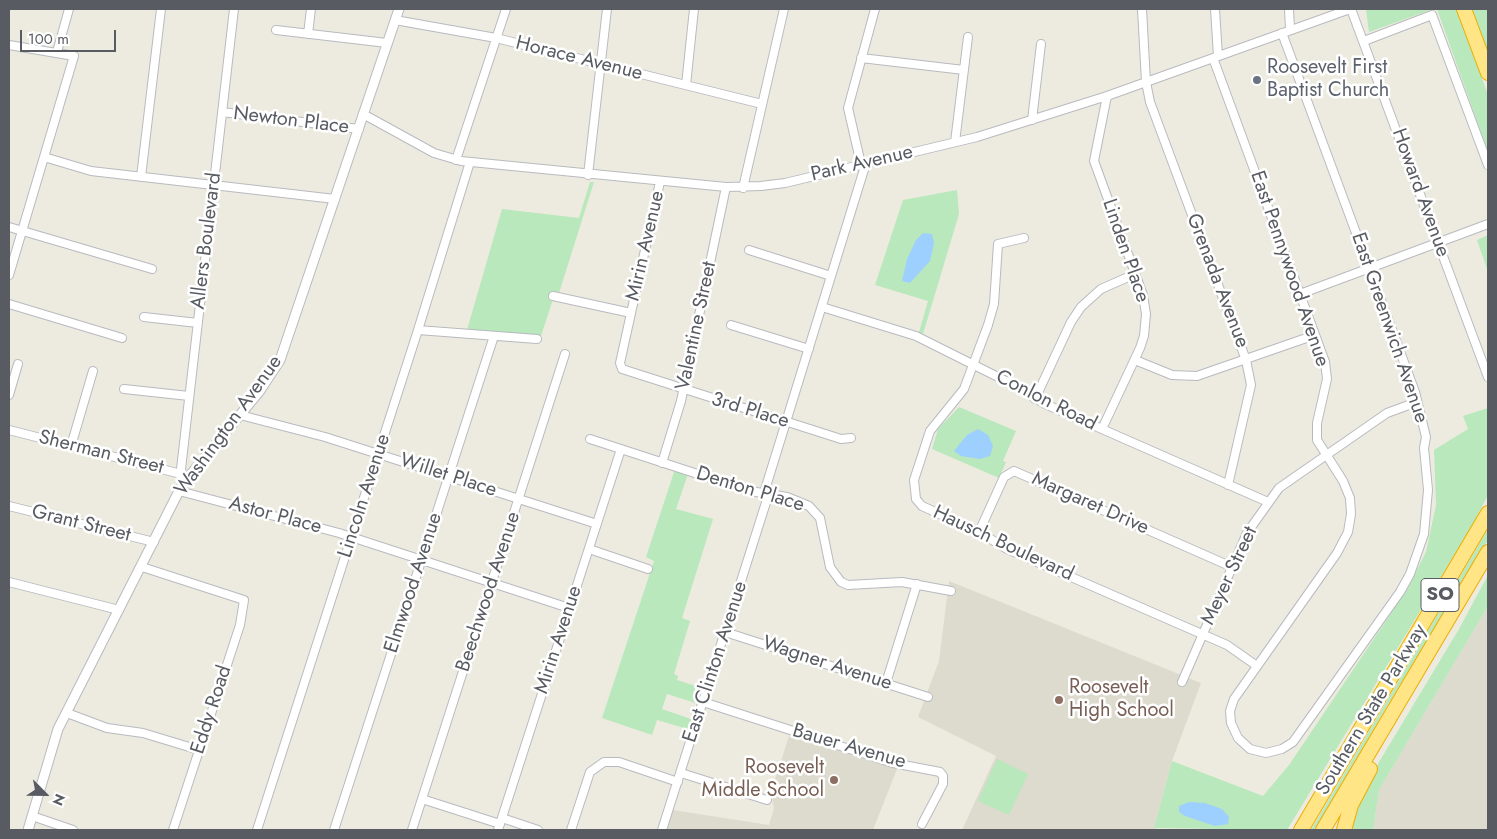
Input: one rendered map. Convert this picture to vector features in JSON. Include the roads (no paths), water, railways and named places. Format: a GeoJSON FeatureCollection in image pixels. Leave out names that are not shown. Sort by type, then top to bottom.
{"type":"FeatureCollection","features":[{"type":"Feature","properties":{"kind":"highway"},"geometry":{"type":"LineString","coordinates":[[1464,9],[1488,73]]}},
{"type":"Feature","properties":{"kind":"highway","name":"Southern State Parkway"},"geometry":{"type":"LineString","coordinates":[[1301,830],[1488,512]]}},
{"type":"Feature","properties":{"kind":"highway","name":"Southern State Parkway"},"geometry":{"type":"LineString","coordinates":[[1323,830],[1488,552]]}},
{"type":"Feature","properties":{"kind":"highway"},"geometry":{"type":"LineString","coordinates":[[1344,830],[1356,794],[1385,743],[1420,667]]}},
{"type":"Feature","properties":{"kind":"highway"},"geometry":{"type":"LineString","coordinates":[[1291,830],[1332,763],[1362,728]]}},
{"type":"Feature","properties":{"kind":"street"},"geometry":{"type":"LineString","coordinates":[[57,52],[69,9]]}},
{"type":"Feature","properties":{"kind":"street"},"geometry":{"type":"LineString","coordinates":[[141,177],[161,9]]}},
{"type":"Feature","properties":{"kind":"street","name":"Allers Boulevard"},"geometry":{"type":"LineString","coordinates":[[182,474],[189,396],[234,9]]}},
{"type":"Feature","properties":{"kind":"street"},"geometry":{"type":"LineString","coordinates":[[308,34],[311,9]]}},
{"type":"Feature","properties":{"kind":"street","name":"Washington Avenue"},"geometry":{"type":"LineString","coordinates":[[28,830],[53,745],[67,713],[181,488],[240,415],[280,360],[399,9]]}},
{"type":"Feature","properties":{"kind":"street"},"geometry":{"type":"LineString","coordinates":[[456,160],[506,9]]}},
{"type":"Feature","properties":{"kind":"street"},"geometry":{"type":"LineString","coordinates":[[588,175],[606,9]]}},
{"type":"Feature","properties":{"kind":"street"},"geometry":{"type":"LineString","coordinates":[[686,85],[694,9]]}},
{"type":"Feature","properties":{"kind":"street"},"geometry":{"type":"LineString","coordinates":[[743,188],[784,9]]}},
{"type":"Feature","properties":{"kind":"street"},"geometry":{"type":"LineString","coordinates":[[786,422],[822,307],[863,164],[848,108],[874,9]]}},
{"type":"Feature","properties":{"kind":"street","name":"Grenada Avenue"},"geometry":{"type":"LineString","coordinates":[[1142,9],[1146,82],[1150,102],[1246,360],[1251,392],[1228,485]]}},
{"type":"Feature","properties":{"kind":"street","name":"East Pennywood Avenue"},"geometry":{"type":"LineString","coordinates":[[1215,9],[1215,57],[1325,362],[1327,379],[1316,434],[1320,446],[1327,453],[1343,481],[1350,498],[1351,514],[1348,532],[1337,553],[1234,699],[1230,711],[1231,723],[1238,738]]}},
{"type":"Feature","properties":{"kind":"street"},"geometry":{"type":"LineString","coordinates":[[1289,9],[1290,29]]}},
{"type":"Feature","properties":{"kind":"street","name":"Park Avenue"},"geometry":{"type":"LineString","coordinates":[[363,114],[434,153],[456,160],[588,175],[743,188],[785,183],[955,142],[1032,120],[1107,96],[1290,29],[1351,9]]}},
{"type":"Feature","properties":{"kind":"street","name":"Howard Avenue"},"geometry":{"type":"LineString","coordinates":[[1351,9],[1488,377]]}},
{"type":"Feature","properties":{"kind":"street"},"geometry":{"type":"LineString","coordinates":[[1364,41],[1432,16],[1488,165]]}},
{"type":"Feature","properties":{"kind":"street","name":"Horace Avenue"},"geometry":{"type":"LineString","coordinates":[[395,20],[496,38],[762,104]]}},
{"type":"Feature","properties":{"kind":"street"},"geometry":{"type":"LineString","coordinates":[[276,30],[387,43]]}},
{"type":"Feature","properties":{"kind":"street","name":"East Greenwich Avenue"},"geometry":{"type":"LineString","coordinates":[[1238,738],[1250,748],[1266,753],[1282,749],[1293,742],[1410,574],[1424,534],[1428,511],[1427,470],[1424,448],[1426,437],[1417,402],[1282,33]]}},
{"type":"Feature","properties":{"kind":"street"},"geometry":{"type":"LineString","coordinates":[[955,142],[968,37]]}},
{"type":"Feature","properties":{"kind":"street"},"geometry":{"type":"LineString","coordinates":[[1032,120],[1041,44]]}},
{"type":"Feature","properties":{"kind":"street"},"geometry":{"type":"LineString","coordinates":[[9,46],[74,56],[9,275]]}},
{"type":"Feature","properties":{"kind":"street"},"geometry":{"type":"LineString","coordinates":[[861,58],[964,70]]}},
{"type":"Feature","properties":{"kind":"street","name":"Linden Place"},"geometry":{"type":"LineString","coordinates":[[1102,430],[1135,360],[1144,336],[1146,314],[1143,296],[1094,161],[1107,96]]}},
{"type":"Feature","properties":{"kind":"street","name":"Newton Place"},"geometry":{"type":"LineString","coordinates":[[222,112],[359,129]]}},
{"type":"Feature","properties":{"kind":"street"},"geometry":{"type":"LineString","coordinates":[[44,157],[91,171],[335,199]]}},
{"type":"Feature","properties":{"kind":"street","name":"Lincoln Avenue"},"geometry":{"type":"LineString","coordinates":[[257,830],[470,162]]}},
{"type":"Feature","properties":{"kind":"street","name":"Mirin Avenue"},"geometry":{"type":"LineString","coordinates":[[622,369],[620,363],[660,182]]}},
{"type":"Feature","properties":{"kind":"street","name":"Valentine Street"},"geometry":{"type":"LineString","coordinates":[[662,463],[681,401],[726,188]]}},
{"type":"Feature","properties":{"kind":"street"},"geometry":{"type":"LineString","coordinates":[[1300,294],[1488,224]]}},
{"type":"Feature","properties":{"kind":"street"},"geometry":{"type":"LineString","coordinates":[[9,227],[152,269]]}},
{"type":"Feature","properties":{"kind":"street","name":"Hausch Boulevard"},"geometry":{"type":"LineString","coordinates":[[1024,238],[998,244],[994,304],[964,390],[930,431],[916,470],[913,487],[916,499],[922,506],[979,532],[1007,549],[1226,645],[1257,666]]}},
{"type":"Feature","properties":{"kind":"street"},"geometry":{"type":"LineString","coordinates":[[749,250],[831,276]]}},
{"type":"Feature","properties":{"kind":"street"},"geometry":{"type":"LineString","coordinates":[[1035,398],[1071,322],[1081,307],[1101,290],[1135,274]]}},
{"type":"Feature","properties":{"kind":"street"},"geometry":{"type":"LineString","coordinates":[[553,296],[631,314]]}},
{"type":"Feature","properties":{"kind":"street"},"geometry":{"type":"LineString","coordinates":[[9,304],[122,338]]}},
{"type":"Feature","properties":{"kind":"street","name":"Conlon Road"},"geometry":{"type":"LineString","coordinates":[[822,307],[916,336],[974,364],[1035,398],[1102,430],[1268,502]]}},
{"type":"Feature","properties":{"kind":"street"},"geometry":{"type":"LineString","coordinates":[[144,317],[198,324]]}},
{"type":"Feature","properties":{"kind":"street"},"geometry":{"type":"LineString","coordinates":[[731,325],[809,349]]}},
{"type":"Feature","properties":{"kind":"street"},"geometry":{"type":"LineString","coordinates":[[418,330],[537,340]]}},
{"type":"Feature","properties":{"kind":"street"},"geometry":{"type":"LineString","coordinates":[[1135,360],[1172,375],[1187,377],[1209,374],[1315,335]]}},
{"type":"Feature","properties":{"kind":"street","name":"Elmwood Avenue"},"geometry":{"type":"LineString","coordinates":[[334,830],[494,336]]}},
{"type":"Feature","properties":{"kind":"street","name":"Beechwood Avenue"},"geometry":{"type":"LineString","coordinates":[[412,830],[565,354]]}},
{"type":"Feature","properties":{"kind":"street"},"geometry":{"type":"LineString","coordinates":[[9,395],[18,364]]}},
{"type":"Feature","properties":{"kind":"street","name":"3rd Place"},"geometry":{"type":"LineString","coordinates":[[622,369],[682,390],[841,439],[851,438]]}},
{"type":"Feature","properties":{"kind":"street"},"geometry":{"type":"LineString","coordinates":[[71,446],[93,371]]}},
{"type":"Feature","properties":{"kind":"street"},"geometry":{"type":"LineString","coordinates":[[124,389],[189,396]]}},
{"type":"Feature","properties":{"kind":"street","name":"Meyer Street"},"geometry":{"type":"LineString","coordinates":[[1182,682],[1247,534],[1279,488],[1387,413],[1417,402]]}},
{"type":"Feature","properties":{"kind":"street","name":"Willet Place"},"geometry":{"type":"LineString","coordinates":[[240,415],[378,454],[597,524]]}},
{"type":"Feature","properties":{"kind":"street","name":"East Clinton Avenue"},"geometry":{"type":"LineString","coordinates":[[662,830],[725,632],[767,493],[775,456],[786,422]]}},
{"type":"Feature","properties":{"kind":"street","name":"Sherman Street"},"geometry":{"type":"LineString","coordinates":[[9,430],[182,474],[181,488]]}},
{"type":"Feature","properties":{"kind":"street","name":"Denton Place"},"geometry":{"type":"LineString","coordinates":[[590,439],[750,491],[767,493],[800,502],[816,512],[822,525],[830,567],[841,582],[848,585],[902,582],[951,591]]}},
{"type":"Feature","properties":{"kind":"street","name":"Mirin Avenue"},"geometry":{"type":"LineString","coordinates":[[500,824],[621,449]]}},
{"type":"Feature","properties":{"kind":"street","name":"Margaret Drive"},"geometry":{"type":"LineString","coordinates":[[979,532],[1004,477],[1014,471],[1232,567]]}},
{"type":"Feature","properties":{"kind":"street","name":"Astor Place"},"geometry":{"type":"LineString","coordinates":[[181,488],[351,538],[570,608]]}},
{"type":"Feature","properties":{"kind":"street","name":"Grant Street"},"geometry":{"type":"LineString","coordinates":[[9,506],[154,542]]}},
{"type":"Feature","properties":{"kind":"street"},"geometry":{"type":"LineString","coordinates":[[589,549],[648,569]]}},
{"type":"Feature","properties":{"kind":"street","name":"Eddy Road"},"geometry":{"type":"LineString","coordinates":[[142,567],[244,600],[240,625],[173,830]]}},
{"type":"Feature","properties":{"kind":"street"},"geometry":{"type":"LineString","coordinates":[[9,582],[120,610]]}},
{"type":"Feature","properties":{"kind":"street"},"geometry":{"type":"LineString","coordinates":[[886,683],[917,584]]}},
{"type":"Feature","properties":{"kind":"street","name":"Wagner Avenue"},"geometry":{"type":"LineString","coordinates":[[725,632],[928,697]]}},
{"type":"Feature","properties":{"kind":"street","name":"Bauer Avenue"},"geometry":{"type":"LineString","coordinates":[[703,702],[891,763],[940,772],[943,776],[943,784],[922,824]]}},
{"type":"Feature","properties":{"kind":"street"},"geometry":{"type":"LineString","coordinates":[[67,713],[107,728],[143,733],[199,750]]}},
{"type":"Feature","properties":{"kind":"street"},"geometry":{"type":"LineString","coordinates":[[571,830],[590,772],[604,762],[619,762],[678,782]]}},
{"type":"Feature","properties":{"kind":"street"},"geometry":{"type":"LineString","coordinates":[[681,773],[767,800]]}},
{"type":"Feature","properties":{"kind":"street"},"geometry":{"type":"LineString","coordinates":[[422,799],[500,824],[538,830]]}},
{"type":"Feature","properties":{"kind":"street"},"geometry":{"type":"LineString","coordinates":[[32,816],[73,830]]}},
{"type":"Feature","properties":{"kind":"water"},"geometry":{"type":"Polygon","coordinates":[[[923,233],[932,234],[934,243],[930,261],[910,283],[902,281],[907,259],[916,240],[923,233]]]}},
{"type":"Feature","properties":{"kind":"water"},"geometry":{"type":"Polygon","coordinates":[[[978,429],[988,435],[993,446],[990,456],[980,459],[961,456],[954,451],[967,435],[978,429]]]}},
{"type":"Feature","properties":{"kind":"water"},"geometry":{"type":"Polygon","coordinates":[[[1189,802],[1205,803],[1222,809],[1229,817],[1228,824],[1215,826],[1185,816],[1179,812],[1179,806],[1189,802]]]}},
{"type":"Feature","properties":{"kind":"place","name":"Roosevelt First Baptist Church"},"geometry":{"type":"Point","coordinates":[1257,80]}},
{"type":"Feature","properties":{"kind":"place","name":"Roosevelt High School"},"geometry":{"type":"Point","coordinates":[1059,700]}},
{"type":"Feature","properties":{"kind":"place","name":"Roosevelt Middle School"},"geometry":{"type":"Point","coordinates":[834,780]}}]}
